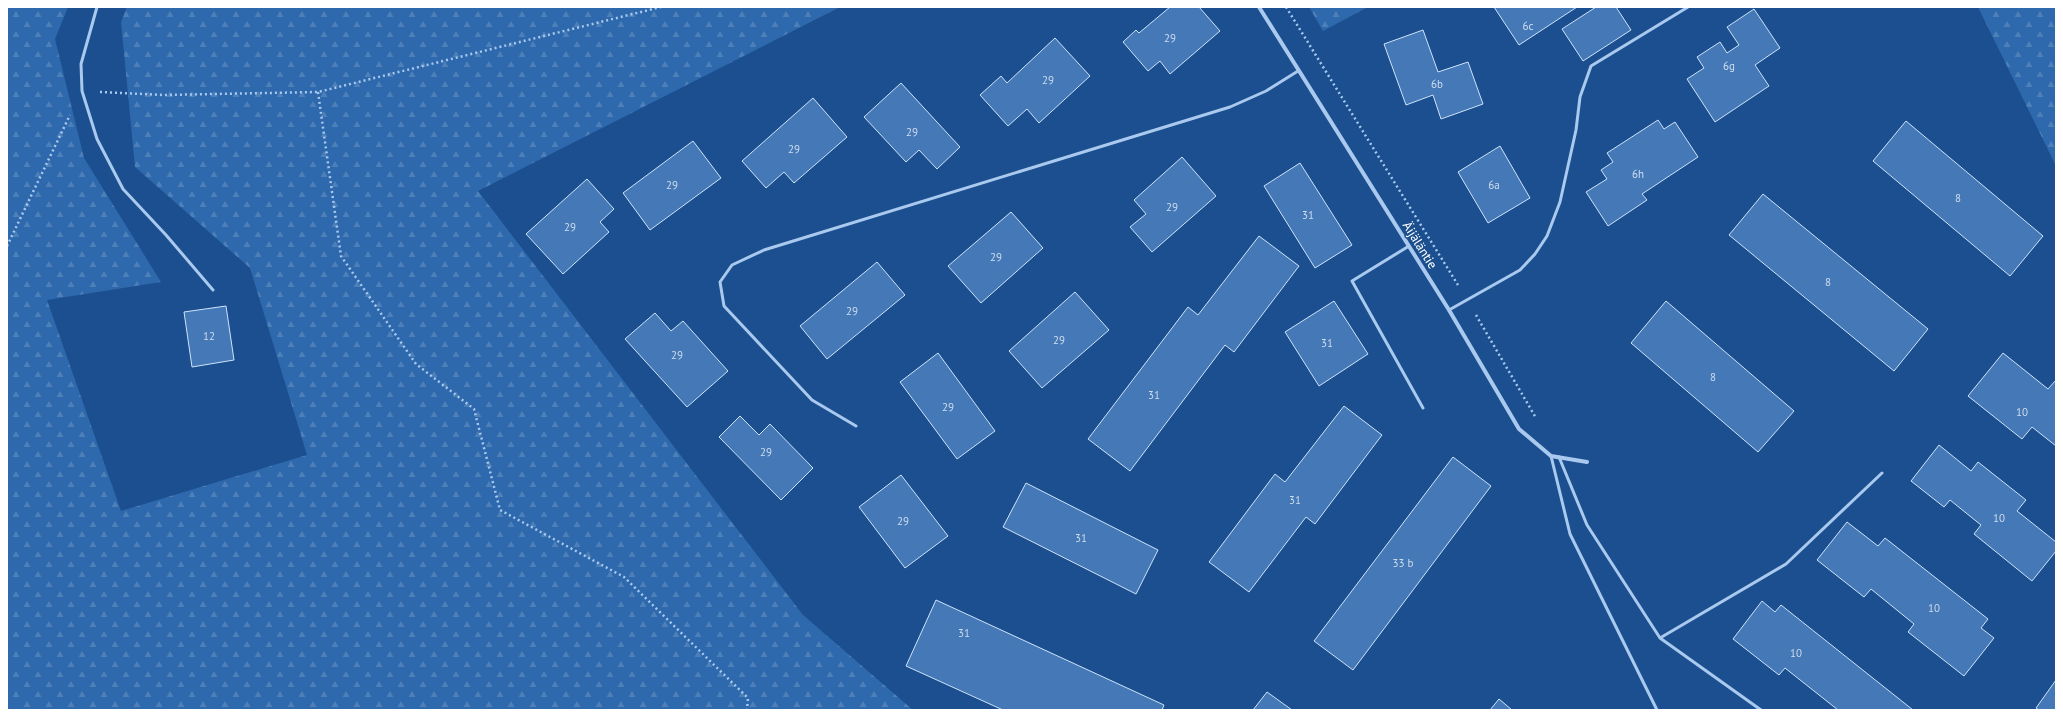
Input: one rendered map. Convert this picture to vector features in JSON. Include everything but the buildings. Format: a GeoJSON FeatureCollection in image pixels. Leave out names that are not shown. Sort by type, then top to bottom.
{"type":"FeatureCollection","features":[{"type":"Feature","properties":{"kind":"street","name":"Äijäläntie"},"geometry":{"type":"LineString","coordinates":[[1259,7],[1449,310],[1520,429],[1551,456]]}},
{"type":"Feature","properties":{"kind":"street"},"geometry":{"type":"LineString","coordinates":[[1551,456],[1588,462]]}},
{"type":"Feature","properties":{"kind":"lane"},"geometry":{"type":"LineString","coordinates":[[97,7],[81,64],[82,91],[96,140],[123,189],[166,235],[213,290]]}},
{"type":"Feature","properties":{"kind":"lane"},"geometry":{"type":"LineString","coordinates":[[1449,310],[1520,270],[1535,254],[1547,236],[1560,202],[1576,130],[1580,97],[1591,66],[1688,7]]}},
{"type":"Feature","properties":{"kind":"lane"},"geometry":{"type":"LineString","coordinates":[[856,426],[812,400],[724,306],[720,282],[732,265],[764,250],[1230,107],[1266,91],[1298,71]]}},
{"type":"Feature","properties":{"kind":"lane"},"geometry":{"type":"LineString","coordinates":[[1409,246],[1352,281],[1423,408]]}},
{"type":"Feature","properties":{"kind":"lane"},"geometry":{"type":"LineString","coordinates":[[1551,456],[1570,534],[1657,710]]}},
{"type":"Feature","properties":{"kind":"lane"},"geometry":{"type":"LineString","coordinates":[[1559,457],[1588,525],[1660,638],[1761,710]]}},
{"type":"Feature","properties":{"kind":"lane"},"geometry":{"type":"LineString","coordinates":[[1660,638],[1786,564],[1882,473]]}},
{"type":"Feature","properties":{"kind":"path"},"geometry":{"type":"LineString","coordinates":[[7,246],[82,91],[164,95],[318,92],[661,7]]}},
{"type":"Feature","properties":{"kind":"path"},"geometry":{"type":"LineString","coordinates":[[318,92],[341,256],[416,364],[474,410],[500,510],[624,577],[748,698],[747,710]]}},
{"type":"Feature","properties":{"kind":"green space"},"geometry":{"type":"Polygon","coordinates":[[[7,7],[68,7],[55,39],[84,158],[161,282],[47,300],[121,511],[307,455],[250,268],[135,167],[121,22],[127,7],[840,7],[478,191],[803,615],[913,710],[7,710],[7,7]]]}},
{"type":"Feature","properties":{"kind":"green space"},"geometry":{"type":"Polygon","coordinates":[[[1309,7],[1368,7],[1323,31],[1309,7]]]}},
{"type":"Feature","properties":{"kind":"green space"},"geometry":{"type":"Polygon","coordinates":[[[1978,7],[2056,7],[2056,166],[1978,7]]]}}]}
